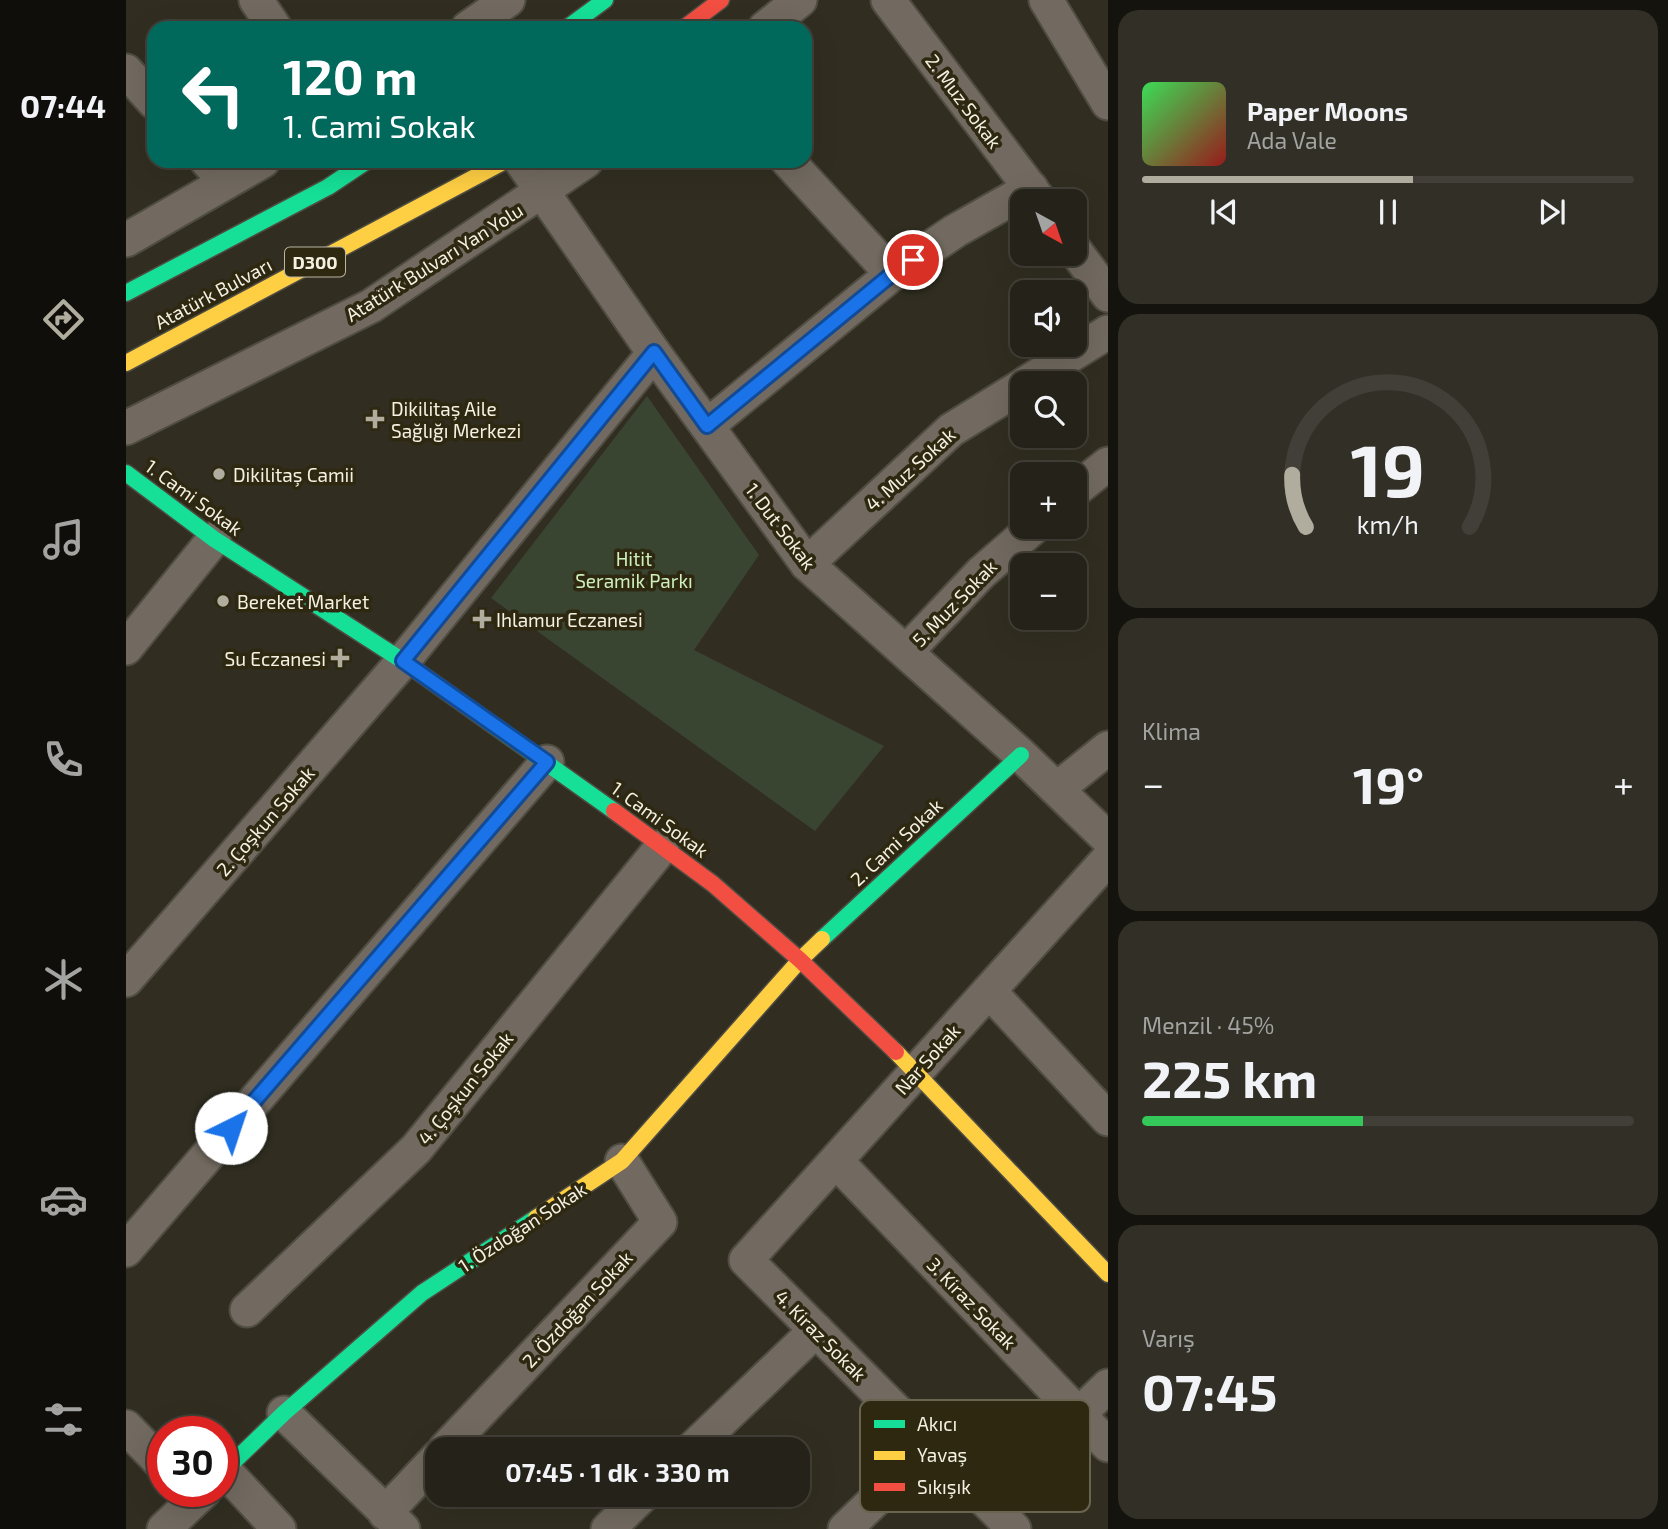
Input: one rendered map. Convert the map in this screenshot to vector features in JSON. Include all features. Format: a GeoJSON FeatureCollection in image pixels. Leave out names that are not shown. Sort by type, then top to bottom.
{"type":"FeatureCollection","features":[{"type":"Feature","properties":{"kind":"main road"},"geometry":{"type":"LineString","coordinates":[[576,21],[605,0]]}},
{"type":"Feature","properties":{"kind":"main road"},"geometry":{"type":"LineString","coordinates":[[693,21],[721,0]]}},
{"type":"Feature","properties":{"kind":"main road"},"geometry":{"type":"LineString","coordinates":[[126,292],[328,187],[356,168]]}},
{"type":"Feature","properties":{"kind":"main road","name":"Atatürk Bulvarı"},"geometry":{"type":"LineString","coordinates":[[126,363],[492,168]]}},
{"type":"Feature","properties":{"kind":"main road","name":"1. Cami Sokak"},"geometry":{"type":"LineString","coordinates":[[126,473],[214,539],[403,661],[547,762],[713,884],[800,960],[916,1071],[1108,1274]]}},
{"type":"Feature","properties":{"kind":"main road","name":"2. Cami Sokak"},"geometry":{"type":"LineString","coordinates":[[800,960],[1021,755]]}},
{"type":"Feature","properties":{"kind":"main road","name":"1. Özdoğan Sokak"},"geometry":{"type":"LineString","coordinates":[[238,1456],[422,1293],[622,1161],[800,960]]}},
{"type":"Feature","properties":{"kind":"street"},"geometry":{"type":"LineString","coordinates":[[256,0],[270,21]]}},
{"type":"Feature","properties":{"kind":"street"},"geometry":{"type":"LineString","coordinates":[[478,21],[508,0]]}},
{"type":"Feature","properties":{"kind":"street"},"geometry":{"type":"LineString","coordinates":[[774,21],[800,0]]}},
{"type":"Feature","properties":{"kind":"street","name":"2. Muz Sokak"},"geometry":{"type":"LineString","coordinates":[[888,0],[1031,189]]}},
{"type":"Feature","properties":{"kind":"street"},"geometry":{"type":"LineString","coordinates":[[1046,0],[1108,103]]}},
{"type":"Feature","properties":{"kind":"street"},"geometry":{"type":"LineString","coordinates":[[126,71],[147,94]]}},
{"type":"Feature","properties":{"kind":"street"},"geometry":{"type":"LineString","coordinates":[[126,240],[216,172],[233,168]]}},
{"type":"Feature","properties":{"kind":"street","name":"1. Dut Sokak"},"geometry":{"type":"LineString","coordinates":[[526,168],[654,352],[807,564],[1021,755],[1108,839]]}},
{"type":"Feature","properties":{"kind":"street","name":"Atatürk Bulvarı Yan Yolu"},"geometry":{"type":"LineString","coordinates":[[126,428],[371,306],[576,168]]}},
{"type":"Feature","properties":{"kind":"street"},"geometry":{"type":"LineString","coordinates":[[794,168],[892,274]]}},
{"type":"Feature","properties":{"kind":"street"},"geometry":{"type":"LineString","coordinates":[[707,426],[892,274],[955,231],[1010,207]]}},
{"type":"Feature","properties":{"kind":"street"},"geometry":{"type":"LineString","coordinates":[[1087,266],[1107,293]]}},
{"type":"Feature","properties":{"kind":"street","name":"4. Muz Sokak"},"geometry":{"type":"LineString","coordinates":[[1045,371],[1108,332]]}},
{"type":"Feature","properties":{"kind":"street","name":"2. Çoşkun Sokak"},"geometry":{"type":"LineString","coordinates":[[126,981],[403,661],[654,352]]}},
{"type":"Feature","properties":{"kind":"street","name":"4. Muz Sokak"},"geometry":{"type":"LineString","coordinates":[[807,564],[951,430],[1010,393]]}},
{"type":"Feature","properties":{"kind":"street"},"geometry":{"type":"LineString","coordinates":[[1087,481],[1108,464]]}},
{"type":"Feature","properties":{"kind":"street"},"geometry":{"type":"LineString","coordinates":[[126,649],[214,539]]}},
{"type":"Feature","properties":{"kind":"street","name":"5. Muz Sokak"},"geometry":{"type":"LineString","coordinates":[[906,652],[981,573],[1020,539]]}},
{"type":"Feature","properties":{"kind":"street"},"geometry":{"type":"LineString","coordinates":[[1057,789],[1108,748]]}},
{"type":"Feature","properties":{"kind":"street"},"geometry":{"type":"LineString","coordinates":[[126,1250],[547,762]]}},
{"type":"Feature","properties":{"kind":"street","name":"4. Çoşkun Sokak"},"geometry":{"type":"LineString","coordinates":[[247,1310],[416,1149],[662,847]]}},
{"type":"Feature","properties":{"kind":"street","name":"Nar Sokak"},"geometry":{"type":"LineString","coordinates":[[746,1260],[1108,859]]}},
{"type":"Feature","properties":{"kind":"street"},"geometry":{"type":"LineString","coordinates":[[989,991],[1108,1119]]}},
{"type":"Feature","properties":{"kind":"street","name":"2. Özdoğan Sokak"},"geometry":{"type":"LineString","coordinates":[[456,1437],[660,1222],[622,1161]]}},
{"type":"Feature","properties":{"kind":"street","name":"3. Kiraz Sokak"},"geometry":{"type":"LineString","coordinates":[[836,1161],[1065,1400]]}},
{"type":"Feature","properties":{"kind":"street","name":"4. Kiraz Sokak"},"geometry":{"type":"LineString","coordinates":[[746,1260],[885,1400]]}},
{"type":"Feature","properties":{"kind":"street"},"geometry":{"type":"LineString","coordinates":[[705,1437],[816,1330]]}},
{"type":"Feature","properties":{"kind":"street"},"geometry":{"type":"LineString","coordinates":[[1090,1404],[1108,1386]]}},
{"type":"Feature","properties":{"kind":"street"},"geometry":{"type":"LineString","coordinates":[[284,1413],[394,1521],[425,1476]]}},
{"type":"Feature","properties":{"kind":"street","name":"3. Kiraz Sokak"},"geometry":{"type":"LineString","coordinates":[[1090,1426],[1108,1445]]}},
{"type":"Feature","properties":{"kind":"street"},"geometry":{"type":"LineString","coordinates":[[126,1427],[147,1449]]}},
{"type":"Feature","properties":{"kind":"street"},"geometry":{"type":"LineString","coordinates":[[238,1504],[279,1529]]}},
{"type":"Feature","properties":{"kind":"street","name":"1. Özdoğan Sokak"},"geometry":{"type":"LineString","coordinates":[[164,1529],[186,1507]]}},
{"type":"Feature","properties":{"kind":"street"},"geometry":{"type":"LineString","coordinates":[[608,1529],[631,1507]]}},
{"type":"Feature","properties":{"kind":"street"},"geometry":{"type":"LineString","coordinates":[[845,1529],[863,1512]]}},
{"type":"Feature","properties":{"kind":"street","name":"4. Kiraz Sokak"},"geometry":{"type":"LineString","coordinates":[[997,1512],[1014,1529]]}},
{"type":"Feature","properties":{"kind":"green space","name":"Hitit Seramik Parkı"},"geometry":{"type":"Polygon","coordinates":[[[647,396],[759,555],[694,650],[884,746],[815,831],[491,598],[647,396]]]}},
{"type":"Feature","properties":{"kind":"traffic: fast"},"geometry":{"type":"LineString","coordinates":[[576,21],[605,0]]}},
{"type":"Feature","properties":{"kind":"traffic: fast"},"geometry":{"type":"LineString","coordinates":[[126,293],[328,187],[356,168]]}},
{"type":"Feature","properties":{"kind":"traffic: fast"},"geometry":{"type":"LineString","coordinates":[[126,473],[214,539],[403,661],[614,811]]}},
{"type":"Feature","properties":{"kind":"traffic: fast"},"geometry":{"type":"LineString","coordinates":[[822,939],[1021,755]]}},
{"type":"Feature","properties":{"kind":"traffic: fast"},"geometry":{"type":"LineString","coordinates":[[238,1458],[284,1413],[422,1293],[536,1218]]}},
{"type":"Feature","properties":{"kind":"traffic: slow"},"geometry":{"type":"LineString","coordinates":[[126,363],[492,168]]}},
{"type":"Feature","properties":{"kind":"traffic: slow"},"geometry":{"type":"LineString","coordinates":[[536,1218],[622,1161],[800,960],[822,939]]}},
{"type":"Feature","properties":{"kind":"traffic: slow"},"geometry":{"type":"LineString","coordinates":[[896,1052],[1108,1274]]}},
{"type":"Feature","properties":{"kind":"traffic: jam"},"geometry":{"type":"LineString","coordinates":[[693,21],[721,0]]}},
{"type":"Feature","properties":{"kind":"traffic: jam"},"geometry":{"type":"LineString","coordinates":[[614,811],[713,884],[800,960],[896,1052]]}},
{"type":"Feature","properties":{"kind":"place","name":"Dikilitaş Aile Sağlığı Merkezi"},"geometry":{"type":"Point","coordinates":[375,419]}},
{"type":"Feature","properties":{"kind":"place","name":"Dikilitaş Camii"},"geometry":{"type":"Point","coordinates":[219,474]}},
{"type":"Feature","properties":{"kind":"place","name":"Bereket Market"},"geometry":{"type":"Point","coordinates":[223,601]}},
{"type":"Feature","properties":{"kind":"place","name":"Ihlamur Eczanesi"},"geometry":{"type":"Point","coordinates":[482,619]}},
{"type":"Feature","properties":{"kind":"place","name":"Su Eczanesi"},"geometry":{"type":"Point","coordinates":[340,658]}},
{"type":"Feature","properties":{"kind":"route"},"geometry":{"type":"LineString","coordinates":[[231,1128],[547,762],[403,661],[654,352],[707,426],[892,274],[913,260]]}}]}
